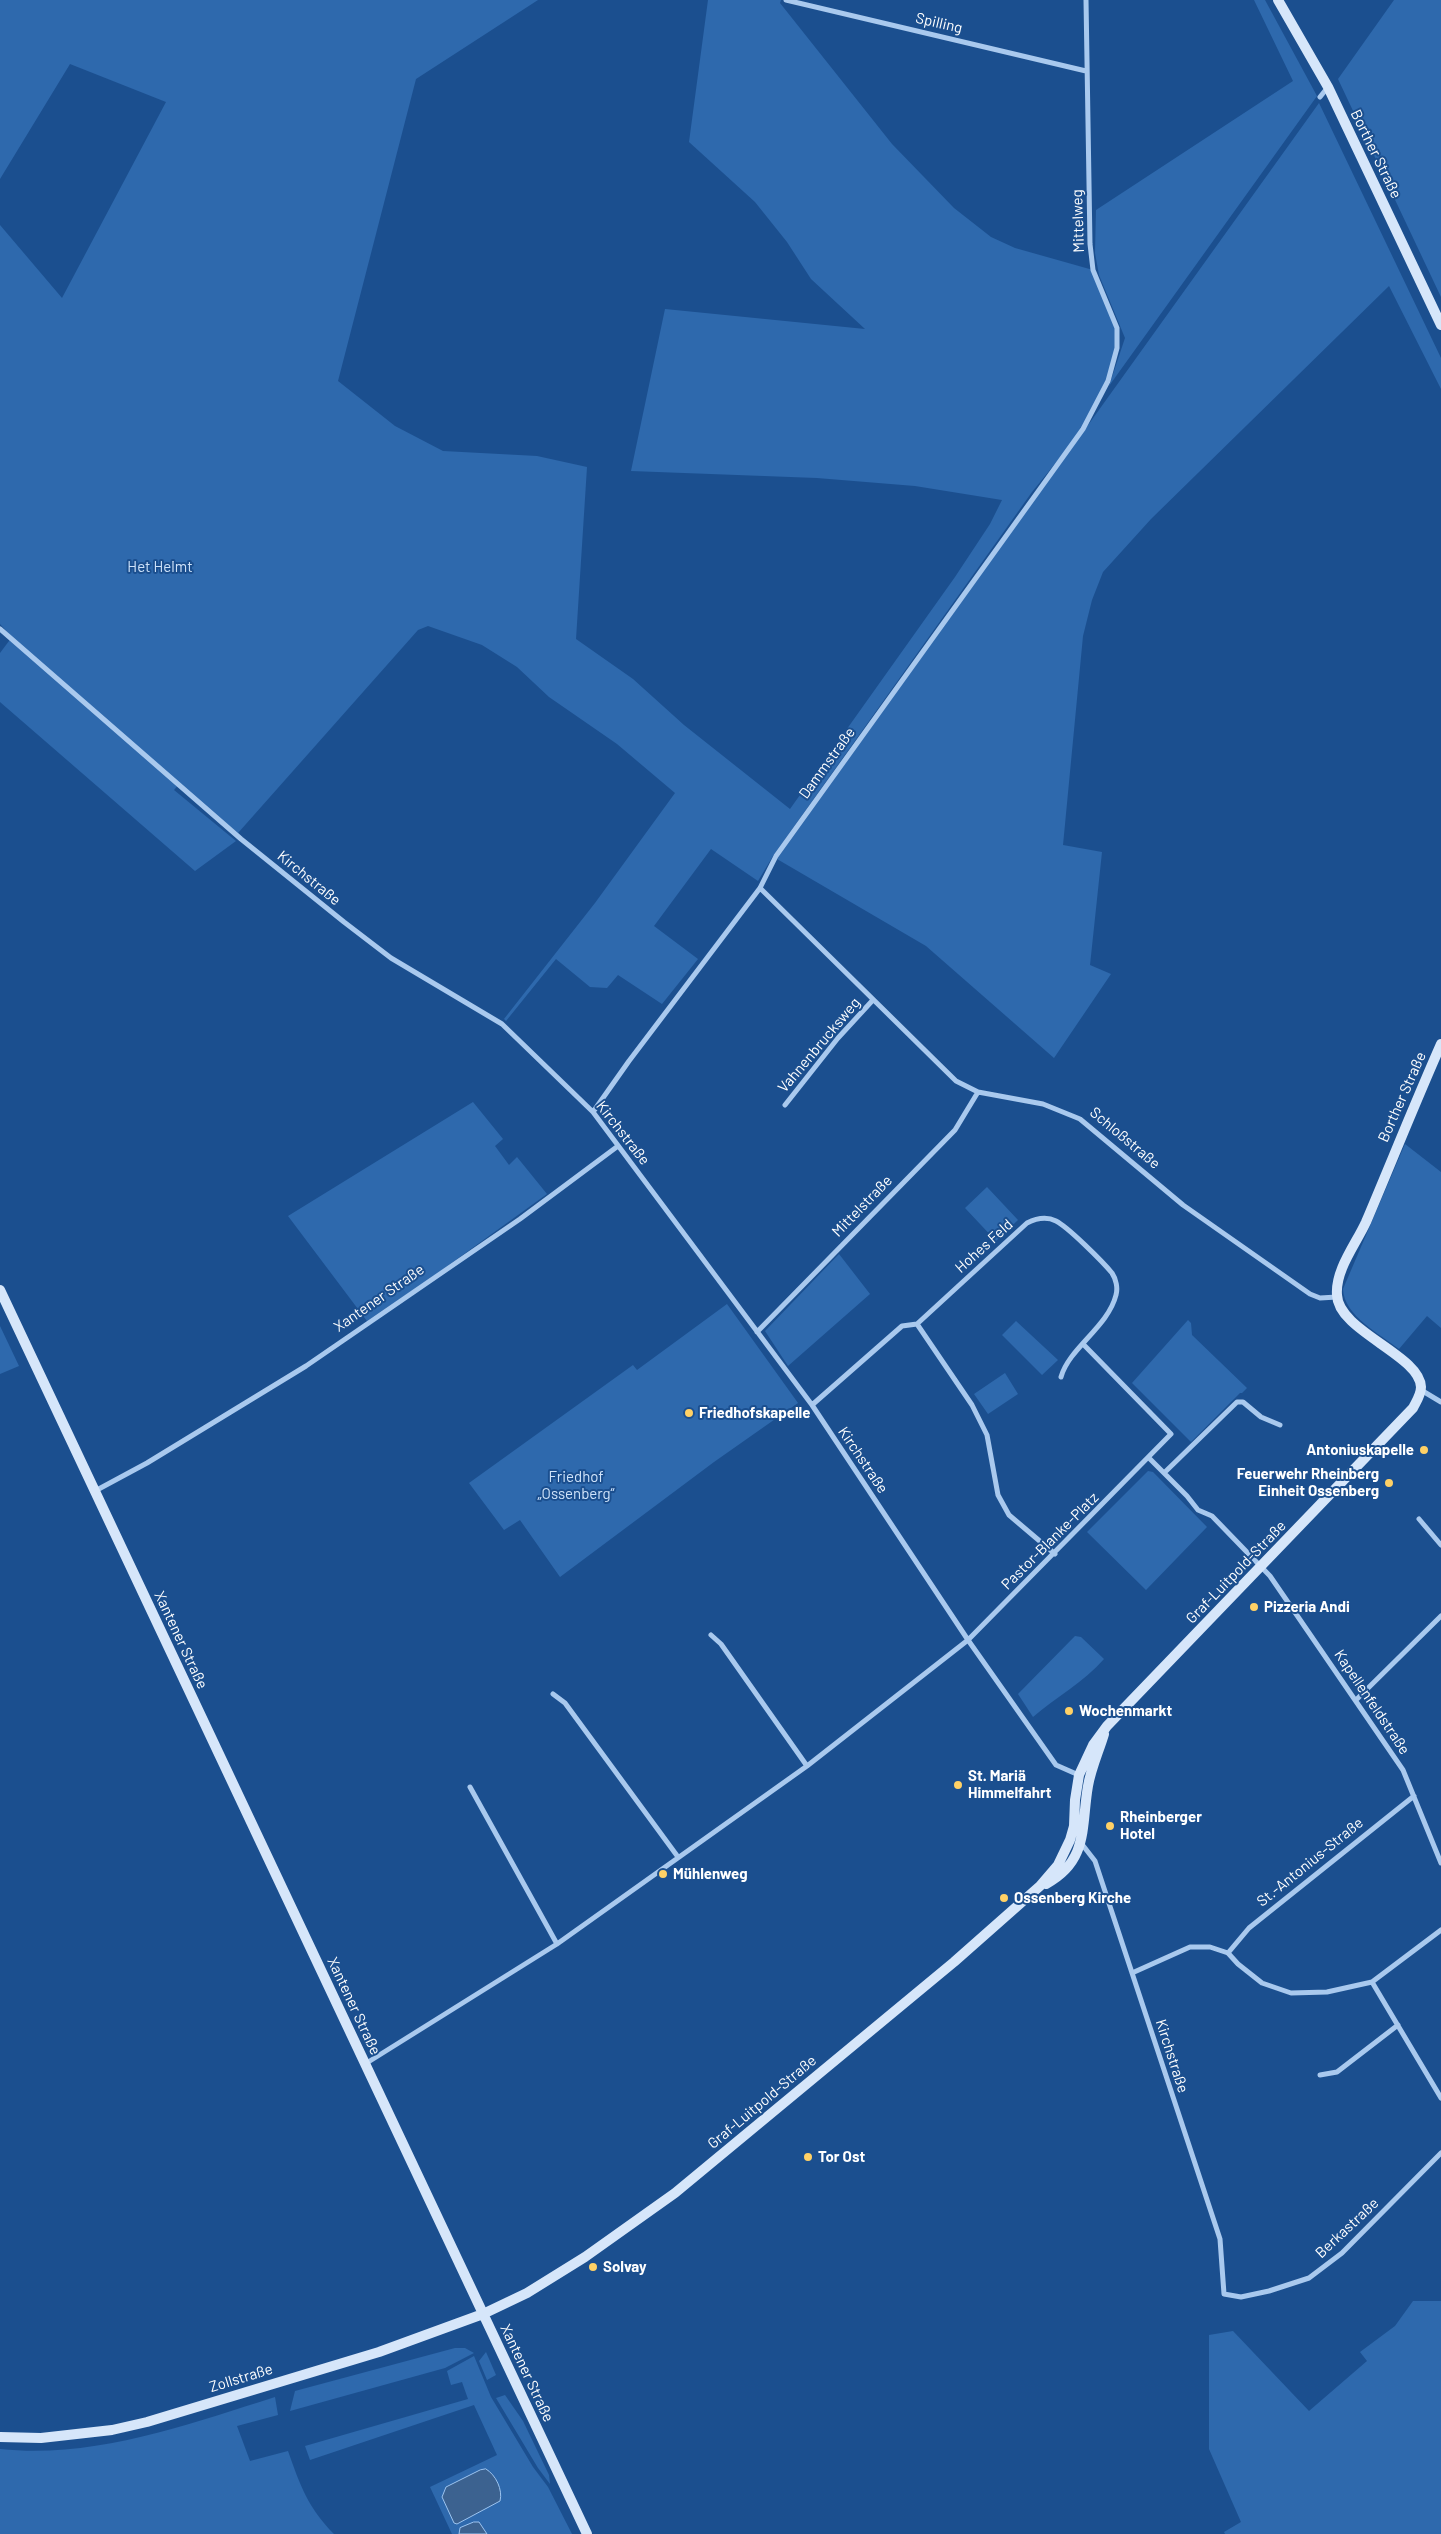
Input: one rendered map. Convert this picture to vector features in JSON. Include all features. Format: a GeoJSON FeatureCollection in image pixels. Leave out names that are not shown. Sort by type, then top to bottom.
{"type":"FeatureCollection","features":[{"type":"Feature","properties":{"kind":"street","name":"Spilling"},"geometry":{"type":"LineString","coordinates":[[786,0],[1086,71]]}},
{"type":"Feature","properties":{"kind":"street","name":"Mittelweg"},"geometry":{"type":"LineString","coordinates":[[1083,429],[1108,381],[1117,348],[1117,328],[1093,270],[1090,244],[1086,0]]}},
{"type":"Feature","properties":{"kind":"street","name":"Borther Straße"},"geometry":{"type":"LineString","coordinates":[[1278,0],[1328,88],[1441,325]]}},
{"type":"Feature","properties":{"kind":"street"},"geometry":{"type":"LineString","coordinates":[[1320,97],[1328,88]]}},
{"type":"Feature","properties":{"kind":"street","name":"Dammstraße"},"geometry":{"type":"LineString","coordinates":[[593,1112],[629,1061],[760,888],[776,856],[1083,429]]}},
{"type":"Feature","properties":{"kind":"street","name":"Kirchstraße"},"geometry":{"type":"LineString","coordinates":[[0,629],[234,833],[344,922],[391,958],[502,1024],[593,1112],[812,1406],[968,1640],[1056,1765],[1090,1780]]}},
{"type":"Feature","properties":{"kind":"street","name":"Schloßstraße"},"geometry":{"type":"LineString","coordinates":[[760,888],[872,1001],[956,1081],[978,1092],[1043,1104],[1080,1119],[1182,1205],[1302,1288],[1320,1298],[1336,1297]]}},
{"type":"Feature","properties":{"kind":"street","name":"Vahnenbrucksweg"},"geometry":{"type":"LineString","coordinates":[[785,1105],[838,1038],[872,1001]]}},
{"type":"Feature","properties":{"kind":"street","name":"Borther Straße"},"geometry":{"type":"LineString","coordinates":[[1336,1297],[1338,1283],[1348,1258],[1366,1222],[1390,1161],[1441,1044]]}},
{"type":"Feature","properties":{"kind":"street","name":"Mittelstraße"},"geometry":{"type":"LineString","coordinates":[[758,1332],[955,1130],[978,1092]]}},
{"type":"Feature","properties":{"kind":"street","name":"Xantener Straße"},"geometry":{"type":"LineString","coordinates":[[94,1491],[147,1463],[306,1366],[520,1219],[618,1146]]}},
{"type":"Feature","properties":{"kind":"street","name":"Hohes Feld"},"geometry":{"type":"LineString","coordinates":[[812,1406],[902,1326],[917,1324],[1027,1223],[1039,1217],[1056,1220],[1067,1229],[1112,1274],[1117,1284],[1117,1293],[1113,1304],[1084,1345],[1064,1366],[1061,1377]]}},
{"type":"Feature","properties":{"kind":"street","name":"Xantener Straße"},"geometry":{"type":"LineString","coordinates":[[0,1290],[587,2534]]}},
{"type":"Feature","properties":{"kind":"street"},"geometry":{"type":"LineString","coordinates":[[1336,1297],[1342,1312],[1414,1372],[1420,1381],[1421,1390],[1441,1402]]}},
{"type":"Feature","properties":{"kind":"street"},"geometry":{"type":"LineString","coordinates":[[917,1324],[972,1405],[987,1435],[998,1495],[1009,1515],[1055,1554]]}},
{"type":"Feature","properties":{"kind":"street","name":"Pastor-Blanke-Platz"},"geometry":{"type":"LineString","coordinates":[[968,1640],[1055,1554],[1171,1434],[1084,1345]]}},
{"type":"Feature","properties":{"kind":"street","name":"Graf-Luitpold-Straße"},"geometry":{"type":"LineString","coordinates":[[483,2314],[535,2288],[585,2257],[675,2193],[954,1962],[1040,1886],[1058,1865],[1070,1840],[1074,1826],[1075,1800],[1079,1775],[1093,1745],[1107,1726],[1413,1408],[1421,1390]]}},
{"type":"Feature","properties":{"kind":"street"},"geometry":{"type":"LineString","coordinates":[[1164,1473],[1237,1402],[1243,1402],[1261,1417],[1280,1425]]}},
{"type":"Feature","properties":{"kind":"street"},"geometry":{"type":"LineString","coordinates":[[1149,1458],[1198,1510],[1212,1516],[1262,1567]]}},
{"type":"Feature","properties":{"kind":"street"},"geometry":{"type":"LineString","coordinates":[[1419,1519],[1441,1545]]}},
{"type":"Feature","properties":{"kind":"street","name":"Kapellenfeldstraße"},"geometry":{"type":"LineString","coordinates":[[1262,1567],[1403,1770],[1441,1863]]}},
{"type":"Feature","properties":{"kind":"street"},"geometry":{"type":"LineString","coordinates":[[1356,1700],[1441,1616]]}},
{"type":"Feature","properties":{"kind":"street"},"geometry":{"type":"LineString","coordinates":[[711,1634],[721,1644],[807,1766]]}},
{"type":"Feature","properties":{"kind":"street"},"geometry":{"type":"LineString","coordinates":[[365,2064],[557,1944],[807,1766],[968,1640]]}},
{"type":"Feature","properties":{"kind":"street"},"geometry":{"type":"LineString","coordinates":[[553,1694],[565,1703],[678,1857]]}},
{"type":"Feature","properties":{"kind":"street","name":"Graf-Luitpold-Straße"},"geometry":{"type":"LineString","coordinates":[[1040,1886],[1055,1879],[1068,1867],[1082,1843],[1090,1780],[1107,1726]]}},
{"type":"Feature","properties":{"kind":"street"},"geometry":{"type":"LineString","coordinates":[[470,1787],[557,1944]]}},
{"type":"Feature","properties":{"kind":"street","name":"St.-Antonius-Straße"},"geometry":{"type":"LineString","coordinates":[[1228,1953],[1249,1928],[1414,1796]]}},
{"type":"Feature","properties":{"kind":"street"},"geometry":{"type":"LineString","coordinates":[[1070,1840],[1082,1843]]}},
{"type":"Feature","properties":{"kind":"street","name":"Kirchstraße"},"geometry":{"type":"LineString","coordinates":[[1082,1843],[1095,1861],[1220,2239],[1224,2294]]}},
{"type":"Feature","properties":{"kind":"street"},"geometry":{"type":"LineString","coordinates":[[1132,1973],[1190,1947],[1210,1947],[1228,1953],[1238,1964],[1262,1983],[1291,1993],[1327,1992],[1372,1982],[1441,1930]]}},
{"type":"Feature","properties":{"kind":"street"},"geometry":{"type":"LineString","coordinates":[[1372,1982],[1441,2098]]}},
{"type":"Feature","properties":{"kind":"street"},"geometry":{"type":"LineString","coordinates":[[1320,2075],[1337,2072],[1398,2026]]}},
{"type":"Feature","properties":{"kind":"street","name":"Berkastraße"},"geometry":{"type":"LineString","coordinates":[[1224,2294],[1241,2297],[1269,2291],[1309,2278],[1342,2253],[1441,2153]]}},
{"type":"Feature","properties":{"kind":"street"},"geometry":{"type":"LineString","coordinates":[[1436,2158],[1441,2164]]}},
{"type":"Feature","properties":{"kind":"street","name":"Zollstraße"},"geometry":{"type":"LineString","coordinates":[[0,2437],[41,2438],[76,2436],[147,2422],[379,2352],[483,2314]]}},
{"type":"Feature","properties":{"kind":"green space","name":"Het Helmt"},"geometry":{"type":"Polygon","coordinates":[[[0,0],[538,0],[416,79],[338,381],[395,426],[443,451],[537,456],[587,467],[576,639],[633,679],[684,725],[790,809],[955,577],[990,524],[1002,500],[915,486],[817,478],[631,471],[665,309],[865,329],[811,279],[787,242],[755,202],[689,142],[708,0],[781,0],[780,3],[892,144],[954,208],[991,237],[1015,248],[1093,270],[1117,328],[1117,348],[1108,381],[1083,429],[1032,492],[773,856],[758,881],[711,849],[654,926],[698,959],[662,1004],[618,975],[607,988],[590,987],[556,959],[506,1021],[504,1019],[595,903],[675,793],[617,744],[549,697],[517,667],[482,645],[428,626],[418,630],[238,833],[179,784],[174,790],[236,841],[195,871],[0,702],[0,653],[12,637],[0,624],[0,225],[62,298],[166,102],[70,64],[0,179],[0,0]]]}},
{"type":"Feature","properties":{"kind":"green space"},"geometry":{"type":"Polygon","coordinates":[[[1254,0],[1265,0],[1317,96],[1109,386],[1125,338],[1099,275],[1095,253],[1096,210],[1293,81],[1254,0]]]}},
{"type":"Feature","properties":{"kind":"green space"},"geometry":{"type":"Polygon","coordinates":[[[1394,0],[1441,0],[1441,297],[1338,79],[1394,0]]]}},
{"type":"Feature","properties":{"kind":"green space"},"geometry":{"type":"Polygon","coordinates":[[[1319,103],[1441,358],[1441,389],[1389,286],[1151,519],[1103,572],[1092,600],[1083,636],[1063,845],[1102,852],[1090,965],[1111,974],[1054,1058],[926,946],[777,859],[1319,103]]]}},
{"type":"Feature","properties":{"kind":"green space"},"geometry":{"type":"Polygon","coordinates":[[[473,1102],[503,1139],[495,1146],[509,1165],[517,1157],[547,1194],[435,1275],[367,1321],[288,1216],[473,1102]]]}},
{"type":"Feature","properties":{"kind":"green space"},"geometry":{"type":"Polygon","coordinates":[[[1405,1144],[1441,1172],[1441,1328],[1427,1316],[1399,1349],[1373,1331],[1356,1316],[1345,1299],[1343,1289],[1405,1144]]]}},
{"type":"Feature","properties":{"kind":"green space"},"geometry":{"type":"Polygon","coordinates":[[[987,1187],[1018,1220],[996,1241],[965,1208],[987,1187]]]}},
{"type":"Feature","properties":{"kind":"green space"},"geometry":{"type":"Polygon","coordinates":[[[839,1254],[870,1294],[788,1366],[765,1331],[839,1254]]]}},
{"type":"Feature","properties":{"kind":"green space","name":"Friedhof „Ossenberg“"},"geometry":{"type":"Polygon","coordinates":[[[727,1304],[798,1403],[714,1462],[560,1577],[520,1520],[504,1530],[469,1483],[633,1365],[637,1370],[727,1304]]]}},
{"type":"Feature","properties":{"kind":"green space"},"geometry":{"type":"Polygon","coordinates":[[[1188,1320],[1191,1323],[1192,1335],[1247,1388],[1191,1442],[1132,1383],[1188,1320]]]}},
{"type":"Feature","properties":{"kind":"green space"},"geometry":{"type":"Polygon","coordinates":[[[1016,1321],[1058,1360],[1042,1375],[1002,1335],[1016,1321]]]}},
{"type":"Feature","properties":{"kind":"green space"},"geometry":{"type":"Polygon","coordinates":[[[0,1326],[19,1366],[0,1374],[0,1326]]]}},
{"type":"Feature","properties":{"kind":"green space"},"geometry":{"type":"Polygon","coordinates":[[[1005,1373],[1018,1394],[988,1414],[974,1394],[1005,1373]]]}},
{"type":"Feature","properties":{"kind":"green space"},"geometry":{"type":"Polygon","coordinates":[[[1148,1471],[1153,1472],[1207,1527],[1146,1590],[1087,1532],[1148,1471]]]}},
{"type":"Feature","properties":{"kind":"green space"},"geometry":{"type":"Polygon","coordinates":[[[1075,1636],[1081,1637],[1104,1659],[1088,1675],[1033,1717],[1018,1694],[1075,1636]]]}},
{"type":"Feature","properties":{"kind":"green space"},"geometry":{"type":"Polygon","coordinates":[[[1413,2301],[1441,2301],[1441,2534],[1225,2534],[1224,2532],[1241,2522],[1209,2449],[1209,2335],[1233,2331],[1309,2411],[1367,2361],[1360,2352],[1395,2326],[1413,2301]]]}},
{"type":"Feature","properties":{"kind":"green space"},"geometry":{"type":"Polygon","coordinates":[[[455,2348],[465,2348],[474,2353],[445,2368],[290,2411],[295,2391],[455,2348]]]}},
{"type":"Feature","properties":{"kind":"green space"},"geometry":{"type":"Polygon","coordinates":[[[486,2352],[496,2375],[487,2380],[479,2361],[486,2352]]]}},
{"type":"Feature","properties":{"kind":"green space"},"geometry":{"type":"Polygon","coordinates":[[[474,2356],[491,2397],[533,2467],[548,2487],[572,2534],[452,2534],[430,2487],[497,2455],[474,2405],[310,2460],[305,2446],[468,2399],[462,2382],[451,2385],[447,2371],[474,2356]]]}},
{"type":"Feature","properties":{"kind":"green space"},"geometry":{"type":"Polygon","coordinates":[[[505,2395],[523,2421],[549,2475],[550,2484],[538,2468],[496,2398],[505,2395]]]}},
{"type":"Feature","properties":{"kind":"green space"},"geometry":{"type":"Polygon","coordinates":[[[275,2397],[278,2415],[237,2426],[250,2461],[288,2451],[306,2496],[318,2515],[334,2534],[0,2534],[0,2449],[35,2451],[105,2444],[174,2428],[275,2397]]]}},
{"type":"Feature","properties":{"kind":"shaded area"},"geometry":{"type":"Polygon","coordinates":[[[486,2469],[498,2483],[500,2501],[457,2524],[454,2523],[442,2497],[446,2487],[480,2470],[486,2469]]]}},
{"type":"Feature","properties":{"kind":"shaded area"},"geometry":{"type":"Polygon","coordinates":[[[474,2522],[479,2522],[487,2534],[459,2534],[460,2528],[474,2522]]]}},
{"type":"Feature","properties":{"kind":"place","name":"Friedhofskapelle"},"geometry":{"type":"Point","coordinates":[689,1413]}},
{"type":"Feature","properties":{"kind":"place","name":"Antoniuskapelle"},"geometry":{"type":"Point","coordinates":[1424,1450]}},
{"type":"Feature","properties":{"kind":"place","name":"Feuerwehr Rheinberg Einheit Ossenberg"},"geometry":{"type":"Point","coordinates":[1389,1483]}},
{"type":"Feature","properties":{"kind":"place","name":"Pizzeria Andi"},"geometry":{"type":"Point","coordinates":[1254,1607]}},
{"type":"Feature","properties":{"kind":"place","name":"Wochenmarkt"},"geometry":{"type":"Point","coordinates":[1069,1711]}},
{"type":"Feature","properties":{"kind":"place","name":"St. Mariä Himmelfahrt"},"geometry":{"type":"Point","coordinates":[958,1785]}},
{"type":"Feature","properties":{"kind":"place","name":"Rheinberger Hotel"},"geometry":{"type":"Point","coordinates":[1110,1826]}},
{"type":"Feature","properties":{"kind":"place","name":"Mühlenweg"},"geometry":{"type":"Point","coordinates":[663,1874]}},
{"type":"Feature","properties":{"kind":"place","name":"Ossenberg Kirche"},"geometry":{"type":"Point","coordinates":[1004,1898]}},
{"type":"Feature","properties":{"kind":"place","name":"Tor Ost"},"geometry":{"type":"Point","coordinates":[808,2157]}},
{"type":"Feature","properties":{"kind":"place","name":"Solvay"},"geometry":{"type":"Point","coordinates":[593,2267]}}]}
